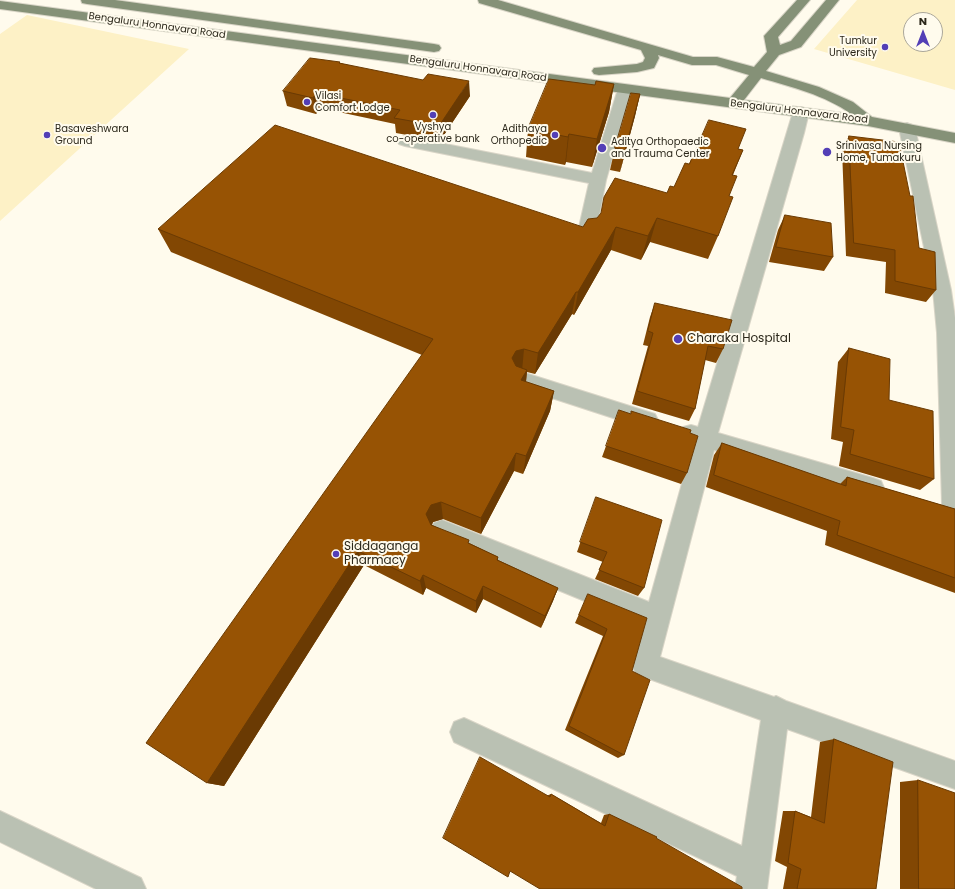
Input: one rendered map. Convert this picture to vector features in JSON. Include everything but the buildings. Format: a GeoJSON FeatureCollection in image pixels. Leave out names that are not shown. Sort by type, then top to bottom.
{"type":"FeatureCollection","features":[{"type":"Feature","properties":{"kind":"main road","name":"Bengaluru Honnavara Road"},"geometry":{"type":"LineString","coordinates":[[87,0],[450,50]]}},
{"type":"Feature","properties":{"kind":"main road"},"geometry":{"type":"LineString","coordinates":[[484,0],[692,61],[717,61],[756,72],[814,90],[871,114]]}},
{"type":"Feature","properties":{"kind":"main road"},"geometry":{"type":"LineString","coordinates":[[774,52],[771,36],[804,0]]}},
{"type":"Feature","properties":{"kind":"main road"},"geometry":{"type":"LineString","coordinates":[[733,104],[749,91],[756,72],[774,52],[796,44],[833,0]]}},
{"type":"Feature","properties":{"kind":"main road","name":"Bengaluru Honnavara Road"},"geometry":{"type":"LineString","coordinates":[[0,5],[733,104],[848,105]]}},
{"type":"Feature","properties":{"kind":"main road"},"geometry":{"type":"LineString","coordinates":[[657,37],[701,51],[717,61]]}},
{"type":"Feature","properties":{"kind":"main road"},"geometry":{"type":"LineString","coordinates":[[599,71],[637,68],[649,65],[652,58],[647,48]]}},
{"type":"Feature","properties":{"kind":"main road"},"geometry":{"type":"LineString","coordinates":[[584,69],[651,78]]}},
{"type":"Feature","properties":{"kind":"main road","name":"Bengaluru Honnavara Road"},"geometry":{"type":"LineString","coordinates":[[727,88],[749,91]]}},
{"type":"Feature","properties":{"kind":"main road","name":"Bengaluru Honnavara Road"},"geometry":{"type":"LineString","coordinates":[[795,104],[871,114],[907,128],[955,138]]}},
{"type":"Feature","properties":{"kind":"main road"},"geometry":{"type":"LineString","coordinates":[[932,120],[955,125]]}},
{"type":"Feature","properties":{"kind":"street"},"geometry":{"type":"LineString","coordinates":[[586,236],[598,180],[625,89]]}},
{"type":"Feature","properties":{"kind":"street"},"geometry":{"type":"LineString","coordinates":[[795,104],[794,140],[706,438],[645,665],[776,710],[955,775]]}},
{"type":"Feature","properties":{"kind":"street"},"geometry":{"type":"LineString","coordinates":[[907,128],[942,290],[947,333],[955,538]]}},
{"type":"Feature","properties":{"kind":"street"},"geometry":{"type":"LineString","coordinates":[[405,141],[598,180]]}},
{"type":"Feature","properties":{"kind":"street"},"geometry":{"type":"LineString","coordinates":[[522,380],[706,438],[893,494]]}},
{"type":"Feature","properties":{"kind":"street"},"geometry":{"type":"LineString","coordinates":[[931,505],[954,512]]}},
{"type":"Feature","properties":{"kind":"street"},"geometry":{"type":"LineString","coordinates":[[442,531],[658,618]]}},
{"type":"Feature","properties":{"kind":"street"},"geometry":{"type":"LineString","coordinates":[[464,732],[752,879],[776,710]]}},
{"type":"Feature","properties":{"kind":"street"},"geometry":{"type":"LineString","coordinates":[[0,826],[130,889]]}},
{"type":"Feature","properties":{"kind":"shaded area","name":"Tumkur University"},"geometry":{"type":"Polygon","coordinates":[[[857,0],[955,0],[955,90],[814,49],[857,0]]]}},
{"type":"Feature","properties":{"kind":"shaded area","name":"Basaveshwara Ground"},"geometry":{"type":"Polygon","coordinates":[[[27,15],[189,49],[0,221],[0,34],[27,15]]]}},
{"type":"Feature","properties":{"kind":"place","name":"Tumkur University"},"geometry":{"type":"Point","coordinates":[885,47]}},
{"type":"Feature","properties":{"kind":"place","name":"Vilasi Comfort Lodge"},"geometry":{"type":"Point","coordinates":[307,102]}},
{"type":"Feature","properties":{"kind":"place","name":"Vyshya co-operative bank"},"geometry":{"type":"Point","coordinates":[433,115]}},
{"type":"Feature","properties":{"kind":"place","name":"Basaveshwara Ground"},"geometry":{"type":"Point","coordinates":[47,135]}},
{"type":"Feature","properties":{"kind":"place","name":"Adithaya Orthopedic"},"geometry":{"type":"Point","coordinates":[555,135]}},
{"type":"Feature","properties":{"kind":"place","name":"Aditya Orthopaedic and Trauma Center"},"geometry":{"type":"Point","coordinates":[602,148]}},
{"type":"Feature","properties":{"kind":"place","name":"Srinivasa Nursing Home, Tumakuru"},"geometry":{"type":"Point","coordinates":[827,152]}},
{"type":"Feature","properties":{"kind":"place","name":"Charaka Hospital"},"geometry":{"type":"Point","coordinates":[678,339]}},
{"type":"Feature","properties":{"kind":"place","name":"Siddaganga Pharmacy"},"geometry":{"type":"Point","coordinates":[336,554]}}]}
